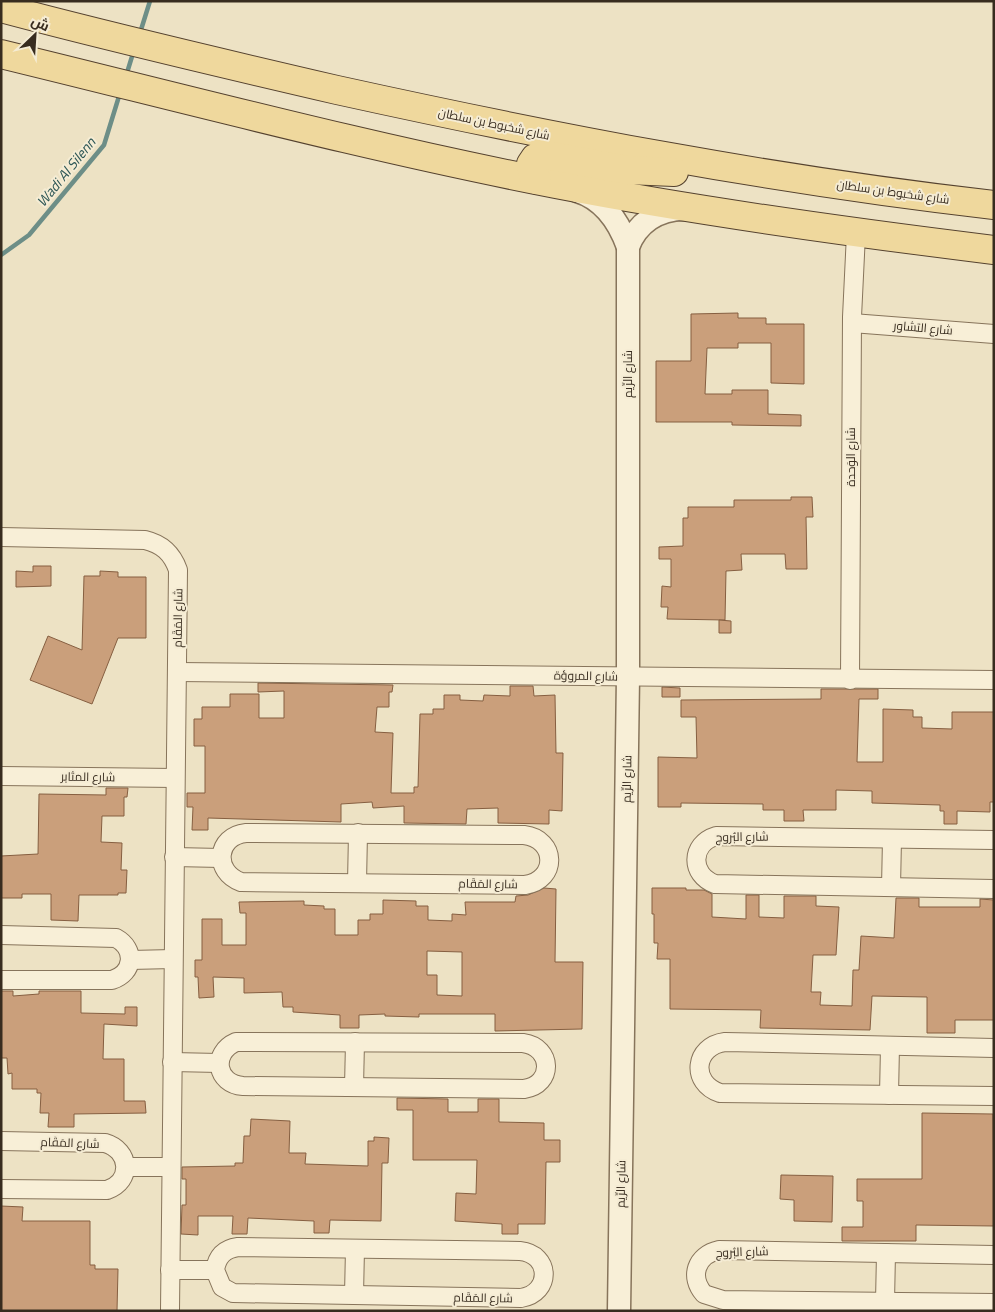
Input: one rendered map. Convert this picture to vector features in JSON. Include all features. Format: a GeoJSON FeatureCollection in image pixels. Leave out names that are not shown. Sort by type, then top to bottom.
{"type":"FeatureCollection","features":[{"type":"Feature","properties":{"kind":"main road","name":"شارع شخبوط بن سلطان"},"geometry":{"type":"LineString","coordinates":[[1,8],[250,70],[439,112],[722,168],[994,205]]}},
{"type":"Feature","properties":{"kind":"main road"},"geometry":{"type":"LineString","coordinates":[[1,54],[238,112],[546,182],[856,234],[994,250]]}},
{"type":"Feature","properties":{"kind":"main road"},"geometry":{"type":"LineString","coordinates":[[546,182],[532,176],[531,164],[540,155],[626,170],[651,172],[722,168]]}},
{"type":"Feature","properties":{"kind":"street","name":"شارع الرِّيم"},"geometry":{"type":"LineString","coordinates":[[546,182],[584,193],[607,210],[614,218],[628,247],[628,676],[619,1311]]}},
{"type":"Feature","properties":{"kind":"street"},"geometry":{"type":"LineString","coordinates":[[628,247],[636,232],[652,217],[674,208],[695,208]]}},
{"type":"Feature","properties":{"kind":"street","name":"شارع الوَحدة"},"geometry":{"type":"LineString","coordinates":[[850,680],[852,323],[856,234]]}},
{"type":"Feature","properties":{"kind":"street","name":"شارع التشاور"},"geometry":{"type":"LineString","coordinates":[[852,323],[994,334]]}},
{"type":"Feature","properties":{"kind":"street","name":"شارع المَقَام"},"geometry":{"type":"LineString","coordinates":[[1,537],[136,538],[154,542],[166,550],[176,563],[179,578],[174,857],[170,1311]]}},
{"type":"Feature","properties":{"kind":"street","name":"شارع المروؤة"},"geometry":{"type":"LineString","coordinates":[[178,672],[994,680]]}},
{"type":"Feature","properties":{"kind":"street","name":"شارع المثابر"},"geometry":{"type":"LineString","coordinates":[[1,776],[175,778]]}},
{"type":"Feature","properties":{"kind":"street","name":"شارع المَقَام"},"geometry":{"type":"LineString","coordinates":[[238,834],[358,834],[531,836],[538,838],[547,849],[549,863],[544,876],[532,884],[525,885],[241,882],[234,880],[224,871],[221,858],[225,843],[238,834]]}},
{"type":"Feature","properties":{"kind":"street"},"geometry":{"type":"LineString","coordinates":[[357,883],[358,834]]}},
{"type":"Feature","properties":{"kind":"street","name":"شارع البُروج"},"geometry":{"type":"LineString","coordinates":[[994,840],[716,836],[699,847],[696,860],[696,866],[703,878],[716,884],[994,889]]}},
{"type":"Feature","properties":{"kind":"street"},"geometry":{"type":"LineString","coordinates":[[891,887],[892,838]]}},
{"type":"Feature","properties":{"kind":"street"},"geometry":{"type":"LineString","coordinates":[[174,857],[221,858]]}},
{"type":"Feature","properties":{"kind":"street"},"geometry":{"type":"LineString","coordinates":[[1,935],[116,938],[127,946],[130,960],[125,973],[112,980],[1,980]]}},
{"type":"Feature","properties":{"kind":"street"},"geometry":{"type":"LineString","coordinates":[[130,960],[173,960]]}},
{"type":"Feature","properties":{"kind":"street"},"geometry":{"type":"LineString","coordinates":[[236,1042],[355,1042],[530,1044],[541,1051],[546,1062],[546,1069],[545,1075],[536,1085],[524,1089],[235,1086],[223,1077],[218,1063],[224,1050],[236,1042]]}},
{"type":"Feature","properties":{"kind":"street"},"geometry":{"type":"LineString","coordinates":[[354,1087],[355,1042]]}},
{"type":"Feature","properties":{"kind":"street"},"geometry":{"type":"LineString","coordinates":[[994,1048],[725,1042],[718,1043],[706,1050],[702,1055],[699,1069],[703,1082],[720,1093],[994,1096]]}},
{"type":"Feature","properties":{"kind":"street"},"geometry":{"type":"LineString","coordinates":[[889,1095],[890,1046]]}},
{"type":"Feature","properties":{"kind":"street"},"geometry":{"type":"LineString","coordinates":[[172,1062],[218,1063]]}},
{"type":"Feature","properties":{"kind":"street","name":"شارع المَقَام"},"geometry":{"type":"LineString","coordinates":[[1,1141],[105,1143],[118,1149],[122,1154],[126,1167]]}},
{"type":"Feature","properties":{"kind":"street"},"geometry":{"type":"LineString","coordinates":[[1,1189],[107,1190],[113,1188],[122,1179],[126,1167],[171,1167]]}},
{"type":"Feature","properties":{"kind":"street","name":"شارع المَقَام"},"geometry":{"type":"LineString","coordinates":[[231,1248],[355,1249],[527,1252],[538,1258],[542,1264],[543,1284],[534,1294],[521,1298],[233,1293],[222,1287],[215,1270],[219,1257],[231,1248]]}},
{"type":"Feature","properties":{"kind":"street"},"geometry":{"type":"LineString","coordinates":[[354,1295],[355,1249]]}},
{"type":"Feature","properties":{"kind":"street","name":"شارع البُروج"},"geometry":{"type":"LineString","coordinates":[[994,1255],[719,1250],[706,1254],[698,1264],[695,1277],[704,1294],[716,1300],[994,1303]]}},
{"type":"Feature","properties":{"kind":"street"},"geometry":{"type":"LineString","coordinates":[[885,1302],[886,1253]]}},
{"type":"Feature","properties":{"kind":"street"},"geometry":{"type":"LineString","coordinates":[[170,1270],[215,1270]]}},
{"type":"Feature","properties":{"kind":"building"},"geometry":{"type":"Polygon","coordinates":[[[738,313],[738,318],[766,318],[766,324],[804,324],[804,384],[771,383],[771,343],[738,343],[738,348],[707,348],[705,394],[732,394],[732,390],[768,390],[768,414],[801,415],[801,426],[732,425],[732,422],[656,422],[656,361],[691,361],[691,314],[738,313]]]}},
{"type":"Feature","properties":{"kind":"building"},"geometry":{"type":"Polygon","coordinates":[[[791,497],[812,497],[813,517],[806,517],[807,569],[786,569],[785,554],[741,554],[742,570],[726,571],[725,620],[667,619],[668,607],[661,607],[662,586],[671,587],[671,559],[659,559],[659,547],[683,546],[683,518],[688,518],[688,507],[734,507],[734,500],[791,500],[791,497]]]}},
{"type":"Feature","properties":{"kind":"building"},"geometry":{"type":"Polygon","coordinates":[[[33,566],[51,566],[51,586],[16,587],[16,571],[33,572],[33,566]]]}},
{"type":"Feature","properties":{"kind":"building"},"geometry":{"type":"Polygon","coordinates":[[[100,571],[118,572],[118,577],[146,577],[146,638],[118,638],[92,704],[30,680],[48,636],[82,650],[84,576],[100,576],[100,571]]]}},
{"type":"Feature","properties":{"kind":"building"},"geometry":{"type":"Polygon","coordinates":[[[719,620],[731,621],[731,633],[719,633],[719,620]]]}},
{"type":"Feature","properties":{"kind":"building"},"geometry":{"type":"Polygon","coordinates":[[[258,683],[393,685],[392,692],[389,692],[389,707],[377,707],[375,732],[393,733],[391,793],[414,793],[414,787],[418,787],[420,714],[433,714],[433,709],[444,709],[444,695],[460,695],[460,700],[483,701],[484,695],[510,696],[510,686],[533,686],[534,696],[555,695],[556,753],[563,753],[562,811],[549,810],[549,824],[498,823],[498,808],[467,809],[466,824],[404,823],[404,806],[373,808],[372,802],[341,804],[341,822],[208,818],[208,830],[192,830],[193,807],[187,807],[187,793],[205,793],[205,746],[194,746],[194,719],[202,719],[202,707],[230,707],[230,694],[259,694],[259,718],[284,718],[284,691],[258,692],[258,683]]]}},
{"type":"Feature","properties":{"kind":"building"},"geometry":{"type":"Polygon","coordinates":[[[662,687],[680,688],[680,697],[662,697],[662,687]]]}},
{"type":"Feature","properties":{"kind":"building"},"geometry":{"type":"Polygon","coordinates":[[[821,689],[878,689],[878,699],[859,699],[857,762],[883,762],[883,709],[913,710],[913,717],[922,717],[922,728],[952,729],[952,712],[994,712],[994,802],[990,802],[990,812],[957,811],[957,824],[944,824],[944,811],[940,811],[940,805],[872,803],[872,791],[836,790],[836,810],[803,810],[804,821],[784,821],[784,810],[763,810],[763,804],[681,803],[681,807],[658,807],[658,757],[697,758],[696,717],[681,717],[681,700],[821,699],[821,689]]]}},
{"type":"Feature","properties":{"kind":"building"},"geometry":{"type":"Polygon","coordinates":[[[106,788],[128,788],[127,797],[124,797],[124,816],[102,816],[101,842],[122,843],[121,870],[127,870],[126,893],[118,893],[118,895],[79,895],[78,921],[51,920],[51,894],[22,894],[22,898],[1,898],[1,856],[38,854],[39,794],[106,795],[106,788]]]}},
{"type":"Feature","properties":{"kind":"building"},"geometry":{"type":"Polygon","coordinates":[[[544,888],[556,889],[555,962],[583,962],[582,1029],[495,1031],[495,1014],[419,1014],[419,1017],[385,1016],[385,1014],[359,1015],[359,1028],[340,1028],[340,1015],[293,1012],[293,1007],[283,1007],[282,992],[244,993],[244,978],[213,977],[214,997],[199,998],[198,977],[195,977],[195,960],[202,960],[202,919],[222,919],[222,945],[246,945],[246,913],[240,913],[239,902],[304,901],[304,905],[324,906],[324,909],[335,909],[335,935],[358,935],[358,920],[370,920],[370,914],[383,914],[383,900],[416,901],[416,906],[428,906],[428,920],[452,921],[452,914],[466,915],[465,902],[515,902],[516,896],[528,895],[544,888]],[[427,951],[427,975],[437,975],[437,995],[462,996],[462,952],[427,951]]]}},
{"type":"Feature","properties":{"kind":"building"},"geometry":{"type":"Polygon","coordinates":[[[652,888],[704,890],[712,894],[712,917],[746,919],[746,895],[759,895],[759,917],[784,918],[784,896],[816,896],[816,906],[839,907],[836,955],[813,955],[811,992],[821,992],[820,1005],[852,1006],[853,970],[859,970],[861,936],[894,938],[896,898],[919,898],[919,907],[980,907],[980,899],[994,900],[994,1020],[955,1020],[955,1033],[927,1033],[927,997],[872,996],[870,1030],[760,1028],[761,1010],[670,1009],[670,959],[657,959],[658,943],[654,943],[652,888]]]}},
{"type":"Feature","properties":{"kind":"building"},"geometry":{"type":"Polygon","coordinates":[[[1,991],[13,991],[13,996],[39,994],[39,991],[81,991],[81,1013],[125,1014],[125,1007],[137,1007],[137,1026],[104,1024],[103,1059],[124,1059],[124,1101],[145,1101],[146,1113],[74,1114],[74,1127],[48,1127],[49,1113],[40,1113],[41,1093],[37,1093],[37,1089],[12,1089],[12,1073],[8,1074],[7,1058],[1,1058],[1,991]]]}},
{"type":"Feature","properties":{"kind":"building"},"geometry":{"type":"Polygon","coordinates":[[[397,1098],[448,1099],[448,1112],[478,1112],[478,1099],[499,1099],[499,1122],[544,1123],[544,1140],[560,1140],[560,1162],[546,1162],[545,1224],[518,1224],[518,1234],[502,1234],[502,1224],[455,1221],[456,1193],[476,1194],[477,1160],[413,1160],[413,1110],[397,1110],[397,1098]]]}},
{"type":"Feature","properties":{"kind":"building"},"geometry":{"type":"Polygon","coordinates":[[[922,1113],[993,1114],[994,1226],[916,1225],[916,1241],[842,1241],[842,1227],[863,1227],[863,1201],[857,1201],[857,1179],[922,1179],[922,1113]]]}},
{"type":"Feature","properties":{"kind":"building"},"geometry":{"type":"Polygon","coordinates":[[[251,1119],[290,1121],[289,1153],[306,1153],[305,1164],[368,1166],[368,1141],[374,1141],[374,1137],[389,1138],[388,1163],[382,1163],[381,1221],[330,1220],[329,1233],[314,1233],[314,1221],[248,1218],[247,1234],[232,1234],[233,1216],[198,1216],[198,1235],[181,1234],[182,1205],[186,1205],[186,1179],[182,1179],[182,1167],[235,1166],[235,1163],[243,1163],[244,1136],[250,1136],[251,1119]]]}},
{"type":"Feature","properties":{"kind":"building"},"geometry":{"type":"Polygon","coordinates":[[[781,1175],[833,1176],[832,1222],[794,1221],[794,1200],[780,1199],[781,1175]]]}},
{"type":"Feature","properties":{"kind":"building"},"geometry":{"type":"Polygon","coordinates":[[[1,1206],[23,1207],[22,1221],[90,1221],[90,1265],[95,1265],[95,1269],[118,1269],[117,1311],[1,1311],[1,1206]]]}},
{"type":"Feature","properties":{"kind":"waterway","name":"Wadi Al Silenn"},"geometry":{"type":"LineString","coordinates":[[140,33],[150,1]]}},
{"type":"Feature","properties":{"kind":"waterway","name":"Wadi Al Silenn"},"geometry":{"type":"LineString","coordinates":[[126,76],[134,50]]}},
{"type":"Feature","properties":{"kind":"waterway","name":"Wadi Al Silenn"},"geometry":{"type":"LineString","coordinates":[[1,255],[29,235],[104,145],[120,93]]}}]}
